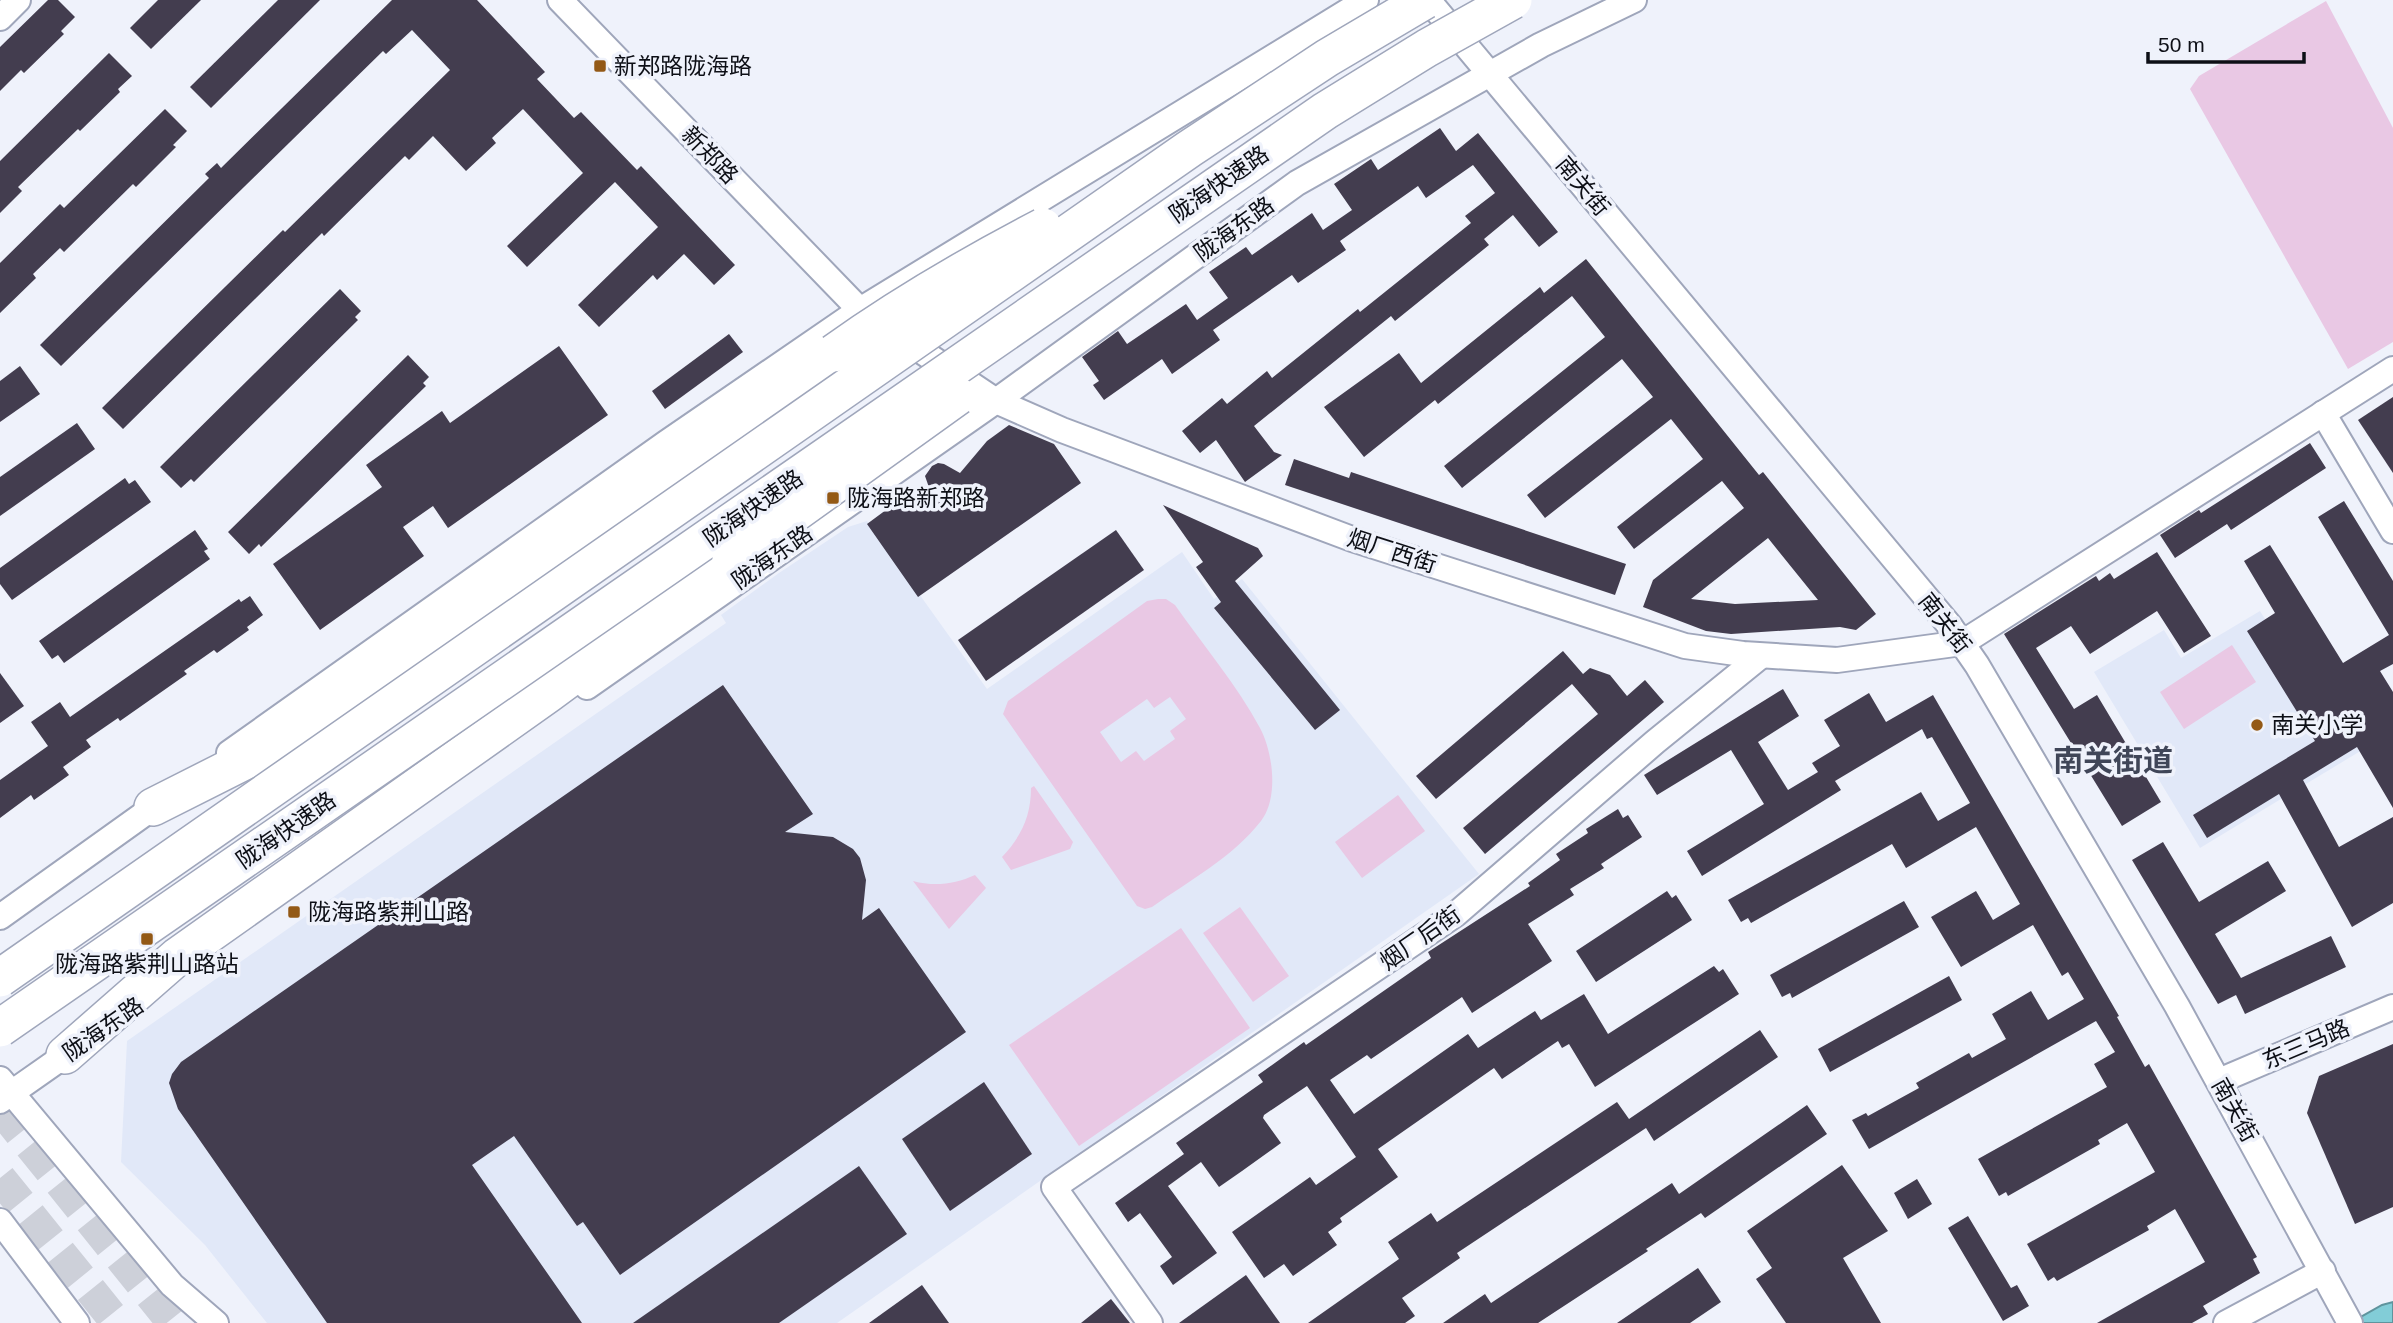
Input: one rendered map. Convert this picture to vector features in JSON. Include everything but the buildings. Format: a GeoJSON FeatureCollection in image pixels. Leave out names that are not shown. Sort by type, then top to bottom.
{"type":"FeatureCollection","features":[{"type":"Feature","properties":{"kind":"highway","name":"陇海快速路"},"geometry":{"type":"LineString","coordinates":[[0,978],[1189,149],[1327,58],[1426,0]]}},
{"type":"Feature","properties":{"kind":"highway","name":"陇海快速路"},"geometry":{"type":"LineString","coordinates":[[0,1028],[1325,111],[1427,48],[1513,0]]}},
{"type":"Feature","properties":{"kind":"highway"},"geometry":{"type":"LineString","coordinates":[[153,807],[276,745],[892,312],[975,263],[1189,149]]}},
{"type":"Feature","properties":{"kind":"highway"},"geometry":{"type":"LineString","coordinates":[[65,1055],[178,956],[537,702],[1122,278],[1215,187]]}},
{"type":"Feature","properties":{"kind":"street"},"geometry":{"type":"LineString","coordinates":[[0,18],[18,0]]}},
{"type":"Feature","properties":{"kind":"street","name":"新郑路"},"geometry":{"type":"LineString","coordinates":[[560,0],[860,310]]}},
{"type":"Feature","properties":{"kind":"street"},"geometry":{"type":"LineString","coordinates":[[0,917],[666,443],[860,310],[1366,0]]}},
{"type":"Feature","properties":{"kind":"street","name":"南关街"},"geometry":{"type":"LineString","coordinates":[[1426,0],[1962,643],[2009,717],[2219,1081],[2350,1323]]}},
{"type":"Feature","properties":{"kind":"street","name":"陇海东路"},"geometry":{"type":"LineString","coordinates":[[4,1091],[65,1055],[996,401],[1297,183],[1489,74],[1634,0]]}},
{"type":"Feature","properties":{"kind":"street","name":"烟厂西街"},"geometry":{"type":"LineString","coordinates":[[860,310],[996,401],[1062,430],[1352,539],[1685,646],[1761,656],[1837,660],[1962,643]]}},
{"type":"Feature","properties":{"kind":"street"},"geometry":{"type":"LineString","coordinates":[[1962,643],[2393,369]]}},
{"type":"Feature","properties":{"kind":"street"},"geometry":{"type":"LineString","coordinates":[[2323,413],[2393,531]]}},
{"type":"Feature","properties":{"kind":"street","name":"烟厂后街"},"geometry":{"type":"LineString","coordinates":[[1150,1323],[1054,1187],[1456,914],[1655,742],[1761,656]]}},
{"type":"Feature","properties":{"kind":"street","name":"东三马路"},"geometry":{"type":"LineString","coordinates":[[2219,1081],[2393,1007]]}},
{"type":"Feature","properties":{"kind":"street"},"geometry":{"type":"LineString","coordinates":[[4,1091],[172,1285],[216,1323]]}},
{"type":"Feature","properties":{"kind":"street"},"geometry":{"type":"LineString","coordinates":[[0,1221],[77,1323]]}},
{"type":"Feature","properties":{"kind":"street"},"geometry":{"type":"LineString","coordinates":[[2226,1323],[2323,1271]]}},
{"type":"Feature","properties":{"kind":"shaded area"},"geometry":{"type":"Polygon","coordinates":[[[2326,1],[2393,128],[2393,342],[2348,369],[2190,89],[2199,76],[2326,1]]]}},
{"type":"Feature","properties":{"kind":"shaded area"},"geometry":{"type":"Polygon","coordinates":[[[867,521],[987,689],[1182,552],[1214,599],[1242,579],[1479,874],[837,1323],[267,1323],[205,1245],[121,1162],[127,1041],[726,623],[721,615],[779,573],[848,527],[867,521]]]}},
{"type":"Feature","properties":{"kind":"shaded area"},"geometry":{"type":"Polygon","coordinates":[[[1166,599],[1175,605],[1241,696],[1265,738],[1271,762],[1272,788],[1267,811],[1250,834],[1210,868],[1145,909],[1137,906],[1003,714],[1008,701],[1147,601],[1166,599]],[[1170,697],[1154,708],[1147,699],[1100,732],[1121,762],[1136,751],[1144,761],[1175,739],[1170,731],[1186,719],[1170,697]]]}},
{"type":"Feature","properties":{"kind":"shaded area","name":"南关小学"},"geometry":{"type":"Polygon","coordinates":[[[2260,611],[2325,718],[2392,732],[2200,848],[2094,672],[2164,630],[2181,658],[2260,611]]]}},
{"type":"Feature","properties":{"kind":"shaded area"},"geometry":{"type":"Polygon","coordinates":[[[2232,645],[2256,682],[2184,729],[2160,692],[2232,645]]]}},
{"type":"Feature","properties":{"kind":"shaded area"},"geometry":{"type":"Polygon","coordinates":[[[1034,786],[1073,842],[1070,849],[1011,870],[1002,857],[1024,826],[1031,788],[1034,786]]]}},
{"type":"Feature","properties":{"kind":"shaded area"},"geometry":{"type":"Polygon","coordinates":[[[1398,795],[1425,831],[1362,878],[1335,842],[1398,795]]]}},
{"type":"Feature","properties":{"kind":"shaded area"},"geometry":{"type":"Polygon","coordinates":[[[975,875],[986,888],[949,929],[913,881],[945,884],[975,875]]]}},
{"type":"Feature","properties":{"kind":"shaded area"},"geometry":{"type":"Polygon","coordinates":[[[1240,907],[1289,976],[1253,1002],[1203,933],[1240,907]]]}},
{"type":"Feature","properties":{"kind":"shaded area"},"geometry":{"type":"Polygon","coordinates":[[[1181,928],[1250,1028],[1079,1146],[1009,1045],[1181,928]]]}},
{"type":"Feature","properties":{"kind":"water"},"geometry":{"type":"Polygon","coordinates":[[[2393,1302],[2393,1323],[2350,1323],[2382,1305],[2393,1302]]]}},
{"type":"Feature","properties":{"kind":"tunnel"},"geometry":{"type":"LineString","coordinates":[[0,1108],[173,1323]]}},
{"type":"Feature","properties":{"kind":"tunnel"},"geometry":{"type":"LineString","coordinates":[[0,1178],[117,1323]]}},
{"type":"Feature","properties":{"kind":"place","name":"新郑路陇海路"},"geometry":{"type":"Point","coordinates":[600,66]}},
{"type":"Feature","properties":{"kind":"place","name":"陇海路新郑路"},"geometry":{"type":"Point","coordinates":[833,498]}},
{"type":"Feature","properties":{"kind":"place","name":"南关小学"},"geometry":{"type":"Point","coordinates":[2257,725]}},
{"type":"Feature","properties":{"kind":"place","name":"陇海路紫荆山路"},"geometry":{"type":"Point","coordinates":[294,912]}},
{"type":"Feature","properties":{"kind":"place","name":"陇海路紫荆山路站"},"geometry":{"type":"Point","coordinates":[147,939]}},
{"type":"Feature","properties":{"kind":"district","name":"南关街道"},"geometry":{"type":"Point","coordinates":[2113,760]}}]}
